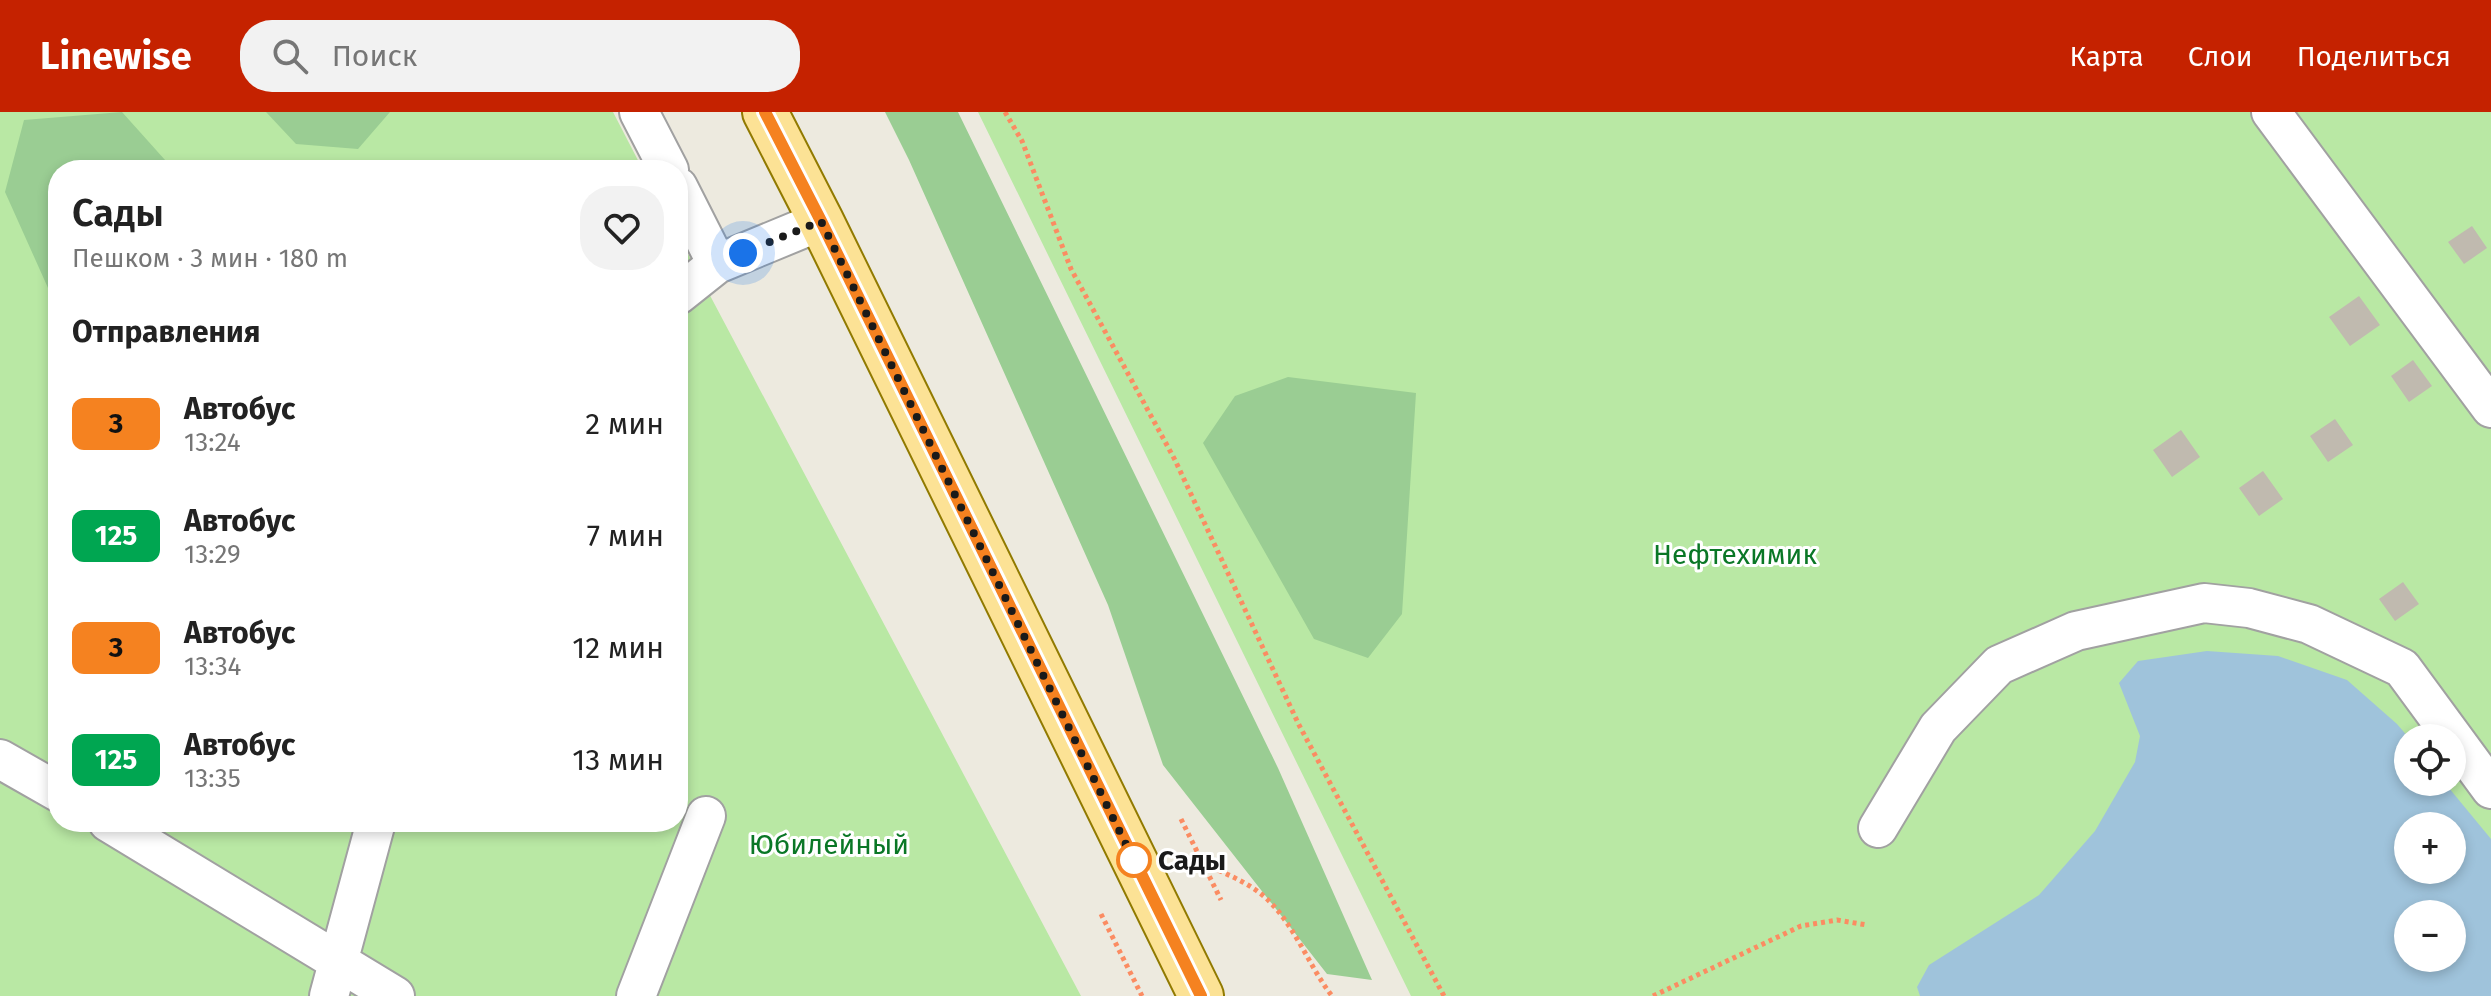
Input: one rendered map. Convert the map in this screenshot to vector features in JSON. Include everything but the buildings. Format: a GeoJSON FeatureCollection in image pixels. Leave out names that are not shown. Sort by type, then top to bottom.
{"type":"FeatureCollection","features":[{"type":"Feature","properties":{"kind":"main road"},"geometry":{"type":"LineString","coordinates":[[765,112],[1201,996]]}},
{"type":"Feature","properties":{"kind":"street"},"geometry":{"type":"LineString","coordinates":[[639,112],[664,160]]}},
{"type":"Feature","properties":{"kind":"street"},"geometry":{"type":"LineString","coordinates":[[2271,112],[2491,408]]}},
{"type":"Feature","properties":{"kind":"street"},"geometry":{"type":"LineString","coordinates":[[688,207],[717,264]]}},
{"type":"Feature","properties":{"kind":"street"},"geometry":{"type":"LineString","coordinates":[[688,287],[717,264],[821,221]]}},
{"type":"Feature","properties":{"kind":"street"},"geometry":{"type":"LineString","coordinates":[[1878,828],[1938,728],[1999,665],[2076,631],[2204,603],[2249,608],[2309,624],[2402,668],[2491,789]]}},
{"type":"Feature","properties":{"kind":"street"},"geometry":{"type":"LineString","coordinates":[[0,759],[48,786]]}},
{"type":"Feature","properties":{"kind":"street"},"geometry":{"type":"LineString","coordinates":[[636,996],[706,816]]}},
{"type":"Feature","properties":{"kind":"street"},"geometry":{"type":"LineString","coordinates":[[122,832],[333,979],[395,996]]}},
{"type":"Feature","properties":{"kind":"street"},"geometry":{"type":"LineString","coordinates":[[333,979],[373,832]]}},
{"type":"Feature","properties":{"kind":"path"},"geometry":{"type":"LineString","coordinates":[[1005,112],[1022,141],[1071,269],[1175,460],[1299,725],[1444,996]]}},
{"type":"Feature","properties":{"kind":"path"},"geometry":{"type":"LineString","coordinates":[[1181,819],[1221,900]]}},
{"type":"Feature","properties":{"kind":"path"},"geometry":{"type":"LineString","coordinates":[[1204,864],[1242,881],[1268,900],[1289,925],[1332,996]]}},
{"type":"Feature","properties":{"kind":"path"},"geometry":{"type":"LineString","coordinates":[[1101,914],[1142,996]]}},
{"type":"Feature","properties":{"kind":"path"},"geometry":{"type":"LineString","coordinates":[[1653,996],[1801,926],[1837,920],[1867,925]]}},
{"type":"Feature","properties":{"kind":"green space","name":"Юбилейный"},"geometry":{"type":"Polygon","coordinates":[[[0,112],[613,112],[638,160],[48,160],[48,832],[688,832],[688,254],[1081,996],[0,996],[0,112]]]}},
{"type":"Feature","properties":{"kind":"green space"},"geometry":{"type":"Polygon","coordinates":[[[122,112],[165,160],[48,160],[48,288],[5,192],[24,120],[122,112]]]}},
{"type":"Feature","properties":{"kind":"green space"},"geometry":{"type":"Polygon","coordinates":[[[266,112],[390,112],[358,149],[296,144],[266,112]]]}},
{"type":"Feature","properties":{"kind":"green space"},"geometry":{"type":"Polygon","coordinates":[[[885,112],[958,112],[1278,768],[1372,980],[1327,974],[1163,765],[1108,605],[885,112]]]}},
{"type":"Feature","properties":{"kind":"green space","name":"Нефтехимик"},"geometry":{"type":"Polygon","coordinates":[[[978,112],[2491,112],[2491,996],[1411,996],[978,112]]]}},
{"type":"Feature","properties":{"kind":"green space"},"geometry":{"type":"Polygon","coordinates":[[[1288,377],[1416,393],[1402,614],[1368,658],[1314,639],[1203,443],[1235,396],[1288,377]]]}},
{"type":"Feature","properties":{"kind":"water"},"geometry":{"type":"Polygon","coordinates":[[[2207,651],[2278,656],[2347,680],[2397,724],[2394,724],[2394,796],[2456,796],[2491,839],[2491,996],[1920,996],[1917,987],[1929,965],[2039,895],[2095,831],[2135,762],[2140,736],[2119,683],[2138,661],[2207,651]]]}},
{"type":"Feature","properties":{"kind":"bus line","name":"3"},"geometry":{"type":"LineString","coordinates":[[765,112],[1201,996]]}},
{"type":"Feature","properties":{"kind":"place","name":"Сады"},"geometry":{"type":"Point","coordinates":[1134,860]}},
{"type":"Feature","properties":{"kind":"route"},"geometry":{"type":"LineString","coordinates":[[743,253],[821,221],[1135,863],[1134,860]]}}]}
